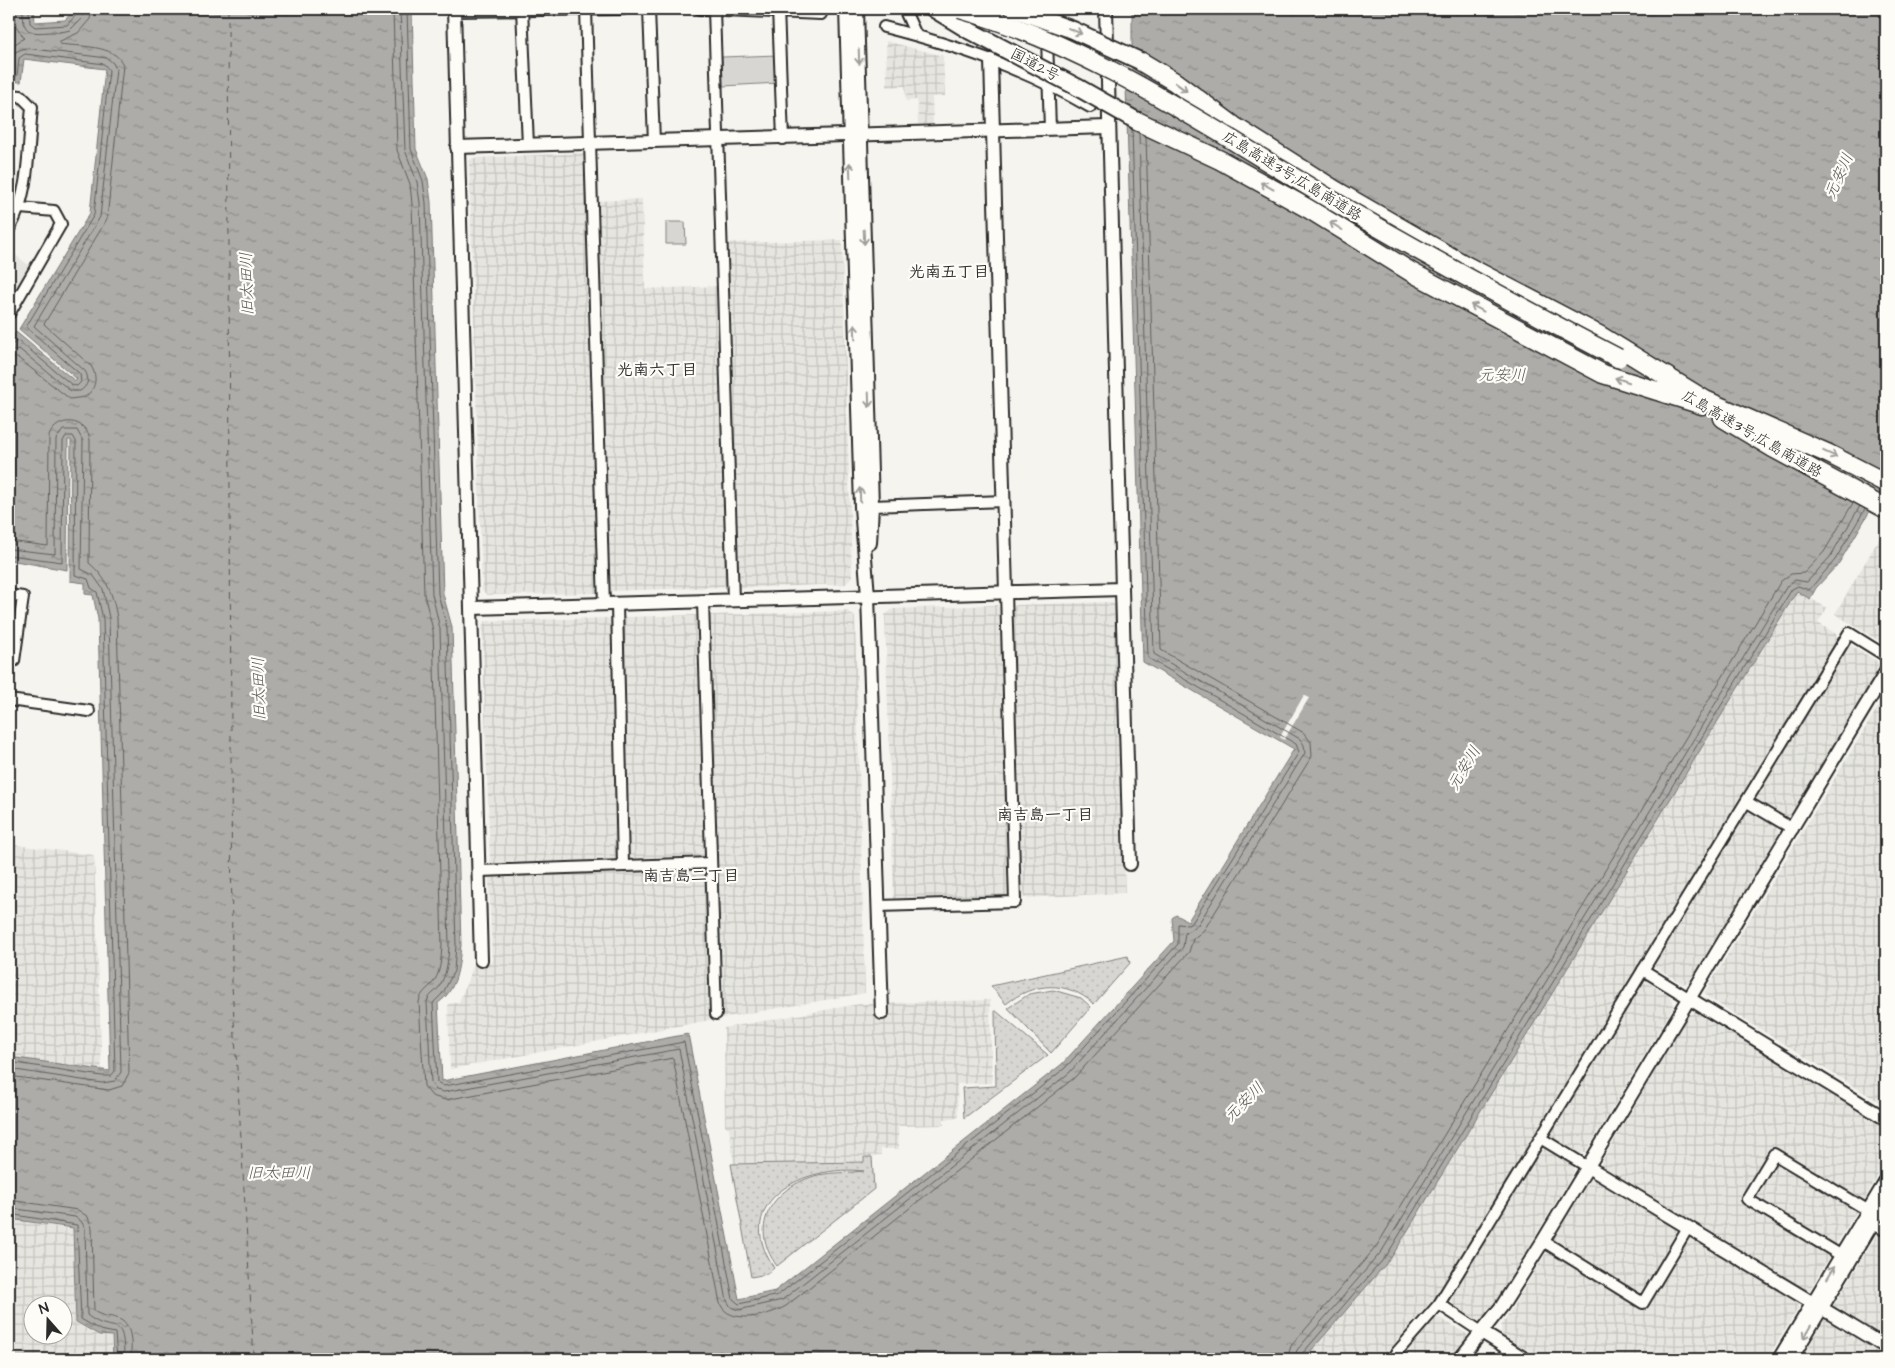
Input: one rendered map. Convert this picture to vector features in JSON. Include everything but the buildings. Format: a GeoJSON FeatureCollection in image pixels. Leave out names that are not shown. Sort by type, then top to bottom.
{"type":"FeatureCollection","features":[{"type":"Feature","properties":{"kind":"highway","name":"国道2号"},"geometry":{"type":"LineString","coordinates":[[934,9],[970,31],[1137,121]]}},
{"type":"Feature","properties":{"kind":"highway","name":"広島高速3号;広島南道路"},"geometry":{"type":"LineString","coordinates":[[960,9],[1029,32],[1119,74],[1406,243],[1511,302],[1703,403],[1886,504]]}},
{"type":"Feature","properties":{"kind":"highway"},"geometry":{"type":"LineString","coordinates":[[1013,9],[1073,30],[1140,62],[1175,82],[1234,126],[1335,190],[1465,265],[1599,335],[1703,403]]}},
{"type":"Feature","properties":{"kind":"highway"},"geometry":{"type":"LineString","coordinates":[[1137,121],[1220,160],[1309,209],[1411,272],[1603,374],[1703,403],[1829,454],[1886,483]]}},
{"type":"Feature","properties":{"kind":"highway","name":"広島高速3号;広島南道路"},"geometry":{"type":"LineString","coordinates":[[1703,403],[1773,448],[1886,509]]}},
{"type":"Feature","properties":{"kind":"highway"},"geometry":{"type":"LineString","coordinates":[[1773,448],[1886,518]]}},
{"type":"Feature","properties":{"kind":"street"},"geometry":{"type":"LineString","coordinates":[[522,9],[528,145]]}},
{"type":"Feature","properties":{"kind":"street"},"geometry":{"type":"LineString","coordinates":[[586,9],[623,865]]}},
{"type":"Feature","properties":{"kind":"street"},"geometry":{"type":"LineString","coordinates":[[481,960],[454,10],[623,9]]}},
{"type":"Feature","properties":{"kind":"street"},"geometry":{"type":"LineString","coordinates":[[649,9],[654,142]]}},
{"type":"Feature","properties":{"kind":"street"},"geometry":{"type":"LineString","coordinates":[[700,9],[778,10],[821,14]]}},
{"type":"Feature","properties":{"kind":"street"},"geometry":{"type":"LineString","coordinates":[[714,9],[733,600]]}},
{"type":"Feature","properties":{"kind":"street"},"geometry":{"type":"LineString","coordinates":[[846,9],[855,136],[872,506],[868,596]]}},
{"type":"Feature","properties":{"kind":"street"},"geometry":{"type":"LineString","coordinates":[[857,9],[855,136],[861,508],[868,596],[882,1013]]}},
{"type":"Feature","properties":{"kind":"street"},"geometry":{"type":"LineString","coordinates":[[904,9],[916,35]]}},
{"type":"Feature","properties":{"kind":"street"},"geometry":{"type":"LineString","coordinates":[[1046,9],[1050,129]]}},
{"type":"Feature","properties":{"kind":"street"},"geometry":{"type":"LineString","coordinates":[[1106,9],[1130,864]]}},
{"type":"Feature","properties":{"kind":"street"},"geometry":{"type":"LineString","coordinates":[[778,10],[783,139]]}},
{"type":"Feature","properties":{"kind":"street"},"geometry":{"type":"LineString","coordinates":[[884,27],[967,50],[1050,84],[1090,107]]}},
{"type":"Feature","properties":{"kind":"street"},"geometry":{"type":"LineString","coordinates":[[878,906],[1015,902],[991,60]]}},
{"type":"Feature","properties":{"kind":"street"},"geometry":{"type":"LineString","coordinates":[[9,95],[21,96],[32,107],[9,229]]}},
{"type":"Feature","properties":{"kind":"street"},"geometry":{"type":"LineString","coordinates":[[457,147],[783,139],[1108,127]]}},
{"type":"Feature","properties":{"kind":"street"},"geometry":{"type":"LineString","coordinates":[[9,314],[61,224],[54,211],[14,207]]}},
{"type":"Feature","properties":{"kind":"street"},"geometry":{"type":"LineString","coordinates":[[872,506],[1004,500]]}},
{"type":"Feature","properties":{"kind":"street"},"geometry":{"type":"LineString","coordinates":[[472,608],[1122,589]]}},
{"type":"Feature","properties":{"kind":"street"},"geometry":{"type":"LineString","coordinates":[[9,595],[23,597],[14,661],[9,660]]}},
{"type":"Feature","properties":{"kind":"street"},"geometry":{"type":"LineString","coordinates":[[703,602],[716,1014]]}},
{"type":"Feature","properties":{"kind":"street"},"geometry":{"type":"LineString","coordinates":[[1391,1359],[1439,1304],[1542,1139],[1849,633],[1886,656]]}},
{"type":"Feature","properties":{"kind":"street"},"geometry":{"type":"LineString","coordinates":[[1460,1359],[1483,1333],[1543,1242],[1886,672]]}},
{"type":"Feature","properties":{"kind":"street"},"geometry":{"type":"LineString","coordinates":[[9,700],[89,711]]}},
{"type":"Feature","properties":{"kind":"street"},"geometry":{"type":"LineString","coordinates":[[1747,802],[1792,829]]}},
{"type":"Feature","properties":{"kind":"street"},"geometry":{"type":"LineString","coordinates":[[479,871],[711,863]]}},
{"type":"Feature","properties":{"kind":"street"},"geometry":{"type":"LineString","coordinates":[[1643,970],[1886,1119]]}},
{"type":"Feature","properties":{"kind":"street"},"geometry":{"type":"LineString","coordinates":[[1542,1139],[1817,1306],[1884,1341]]}},
{"type":"Feature","properties":{"kind":"street"},"geometry":{"type":"LineString","coordinates":[[1846,1258],[1747,1199],[1774,1154],[1871,1217],[1886,1231]]}},
{"type":"Feature","properties":{"kind":"street"},"geometry":{"type":"LineString","coordinates":[[1779,1359],[1817,1306],[1871,1217],[1886,1181]]}},
{"type":"Feature","properties":{"kind":"street"},"geometry":{"type":"LineString","coordinates":[[1871,1217],[1886,1201]]}},
{"type":"Feature","properties":{"kind":"street"},"geometry":{"type":"LineString","coordinates":[[1543,1242],[1643,1303],[1688,1229]]}},
{"type":"Feature","properties":{"kind":"street"},"geometry":{"type":"LineString","coordinates":[[1439,1304],[1525,1359]]}},
{"type":"Feature","properties":{"kind":"street"},"geometry":{"type":"LineString","coordinates":[[1791,1359],[1817,1306]]}},
{"type":"Feature","properties":{"kind":"shaded area"},"geometry":{"type":"Polygon","coordinates":[[[886,41],[943,56],[945,96],[932,97],[933,124],[918,124],[917,100],[906,101],[905,86],[887,87],[886,41]]]}},
{"type":"Feature","properties":{"kind":"shaded area"},"geometry":{"type":"Polygon","coordinates":[[[778,55],[779,83],[723,86],[722,57],[778,55]]]}},
{"type":"Feature","properties":{"kind":"shaded area"},"geometry":{"type":"Polygon","coordinates":[[[583,153],[588,157],[601,590],[598,593],[487,595],[482,590],[469,161],[473,158],[583,153]]]}},
{"type":"Feature","properties":{"kind":"shaded area"},"geometry":{"type":"Polygon","coordinates":[[[642,199],[645,289],[718,286],[727,583],[723,587],[610,591],[608,589],[596,201],[642,199]]]}},
{"type":"Feature","properties":{"kind":"shaded area"},"geometry":{"type":"Polygon","coordinates":[[[666,222],[685,222],[686,244],[666,244],[666,222]]]}},
{"type":"Feature","properties":{"kind":"shaded area"},"geometry":{"type":"Polygon","coordinates":[[[842,240],[852,576],[846,584],[740,588],[737,585],[728,243],[842,240]]]}},
{"type":"Feature","properties":{"kind":"shaded area"},"geometry":{"type":"Polygon","coordinates":[[[9,250],[31,267],[9,308],[9,250]]]}},
{"type":"Feature","properties":{"kind":"shaded area"},"geometry":{"type":"Polygon","coordinates":[[[1886,527],[1886,645],[1835,614],[1886,527]]]}},
{"type":"Feature","properties":{"kind":"shaded area"},"geometry":{"type":"Polygon","coordinates":[[[1797,591],[1827,608],[1818,623],[1836,634],[1837,641],[1440,1291],[1381,1359],[1304,1359],[1391,1258],[1797,591]]]}},
{"type":"Feature","properties":{"kind":"shaded area"},"geometry":{"type":"Polygon","coordinates":[[[1111,602],[1115,605],[1125,893],[1023,898],[1012,608],[1016,605],[1111,602]]]}},
{"type":"Feature","properties":{"kind":"shaded area"},"geometry":{"type":"Polygon","coordinates":[[[997,605],[1000,609],[1009,893],[1006,897],[894,902],[885,615],[893,609],[997,605]]]}},
{"type":"Feature","properties":{"kind":"shaded area"},"geometry":{"type":"Polygon","coordinates":[[[848,611],[855,617],[865,993],[721,1018],[708,618],[711,615],[848,611]]]}},
{"type":"Feature","properties":{"kind":"shaded area"},"geometry":{"type":"Polygon","coordinates":[[[698,615],[700,617],[707,853],[702,858],[633,861],[629,856],[622,620],[625,617],[698,615]]]}},
{"type":"Feature","properties":{"kind":"shaded area"},"geometry":{"type":"Polygon","coordinates":[[[608,618],[612,621],[619,857],[616,861],[493,865],[490,862],[482,626],[486,621],[608,618]]]}},
{"type":"Feature","properties":{"kind":"shaded area"},"geometry":{"type":"Polygon","coordinates":[[[1852,646],[1878,662],[1879,668],[1790,816],[1784,818],[1756,802],[1755,797],[1848,647],[1852,646]]]}},
{"type":"Feature","properties":{"kind":"shaded area"},"geometry":{"type":"Polygon","coordinates":[[[1886,694],[1886,1106],[1707,997],[1705,992],[1886,694]]]}},
{"type":"Feature","properties":{"kind":"shaded area"},"geometry":{"type":"Polygon","coordinates":[[[1751,811],[1777,827],[1779,834],[1690,982],[1683,984],[1655,967],[1654,961],[1745,812],[1751,811]]]}},
{"type":"Feature","properties":{"kind":"shaded area"},"geometry":{"type":"Polygon","coordinates":[[[15,845],[94,855],[102,1072],[9,1057],[9,849],[15,845]]]}},
{"type":"Feature","properties":{"kind":"shaded area"},"geometry":{"type":"Polygon","coordinates":[[[702,869],[706,872],[710,1020],[450,1069],[448,1004],[459,1002],[475,962],[492,964],[489,879],[492,875],[702,869]]]}},
{"type":"Feature","properties":{"kind":"shaded area"},"geometry":{"type":"Polygon","coordinates":[[[1128,956],[1130,963],[1094,1004],[1084,996],[1073,991],[1050,987],[1027,991],[1006,1004],[991,986],[1128,956]]]}},
{"type":"Feature","properties":{"kind":"shaded area"},"geometry":{"type":"Polygon","coordinates":[[[1647,982],[1672,998],[1674,1006],[1586,1152],[1580,1155],[1553,1140],[1551,1134],[1640,984],[1647,982]]]}},
{"type":"Feature","properties":{"kind":"shaded area"},"geometry":{"type":"Polygon","coordinates":[[[1053,990],[1081,998],[1091,1007],[1051,1053],[1008,1008],[1029,994],[1053,990]]]}},
{"type":"Feature","properties":{"kind":"shaded area"},"geometry":{"type":"Polygon","coordinates":[[[990,1000],[992,1083],[957,1084],[958,1118],[944,1119],[944,1125],[898,1126],[899,1149],[881,1149],[881,1155],[863,1156],[863,1161],[734,1165],[729,1128],[725,1125],[724,1028],[859,1004],[990,1000]]]}},
{"type":"Feature","properties":{"kind":"shaded area"},"geometry":{"type":"Polygon","coordinates":[[[995,1010],[1048,1055],[964,1118],[962,1088],[996,1086],[995,1010]]]}},
{"type":"Feature","properties":{"kind":"shaded area"},"geometry":{"type":"Polygon","coordinates":[[[1695,1012],[1886,1128],[1886,1162],[1862,1203],[1772,1148],[1741,1200],[1831,1254],[1809,1291],[1804,1292],[1601,1169],[1601,1163],[1688,1015],[1695,1012]]]}},
{"type":"Feature","properties":{"kind":"shaded area"},"geometry":{"type":"Polygon","coordinates":[[[1545,1149],[1573,1166],[1574,1172],[1486,1318],[1479,1321],[1453,1305],[1450,1298],[1539,1150],[1545,1149]]]}},
{"type":"Feature","properties":{"kind":"shaded area"},"geometry":{"type":"Polygon","coordinates":[[[864,1157],[872,1157],[874,1189],[777,1266],[768,1251],[764,1236],[765,1222],[769,1210],[777,1198],[802,1181],[818,1175],[864,1171],[841,1170],[819,1174],[798,1181],[780,1191],[767,1206],[761,1223],[763,1244],[774,1268],[767,1274],[751,1277],[731,1164],[864,1162],[864,1157]]]}},
{"type":"Feature","properties":{"kind":"shaded area"},"geometry":{"type":"Polygon","coordinates":[[[1777,1159],[1858,1209],[1834,1248],[1753,1199],[1772,1161],[1777,1159]]]}},
{"type":"Feature","properties":{"kind":"shaded area"},"geometry":{"type":"Polygon","coordinates":[[[1596,1178],[1680,1229],[1681,1234],[1643,1297],[1639,1297],[1554,1246],[1553,1240],[1590,1180],[1596,1178]]]}},
{"type":"Feature","properties":{"kind":"shaded area"},"geometry":{"type":"Polygon","coordinates":[[[9,1220],[73,1229],[75,1323],[99,1336],[111,1335],[112,1359],[9,1359],[9,1220]]]}},
{"type":"Feature","properties":{"kind":"shaded area"},"geometry":{"type":"Polygon","coordinates":[[[1879,1231],[1886,1235],[1886,1327],[1879,1336],[1835,1310],[1834,1305],[1879,1231]]]}},
{"type":"Feature","properties":{"kind":"shaded area"},"geometry":{"type":"Polygon","coordinates":[[[1690,1236],[1798,1301],[1799,1307],[1767,1359],[1542,1359],[1501,1334],[1501,1326],[1546,1253],[1551,1252],[1643,1307],[1685,1238],[1690,1236]]]}},
{"type":"Feature","properties":{"kind":"shaded area"},"geometry":{"type":"Polygon","coordinates":[[[1440,1318],[1467,1334],[1467,1341],[1452,1359],[1399,1359],[1433,1319],[1440,1318]]]}},
{"type":"Feature","properties":{"kind":"shaded area"},"geometry":{"type":"Polygon","coordinates":[[[1830,1318],[1886,1353],[1886,1359],[1801,1359],[1825,1319],[1830,1318]]]}},
{"type":"Feature","properties":{"kind":"water"},"geometry":{"type":"Polygon","coordinates":[[[9,9],[34,9],[35,22],[65,20],[75,9],[412,9],[416,149],[428,179],[431,202],[443,594],[452,627],[461,945],[458,970],[453,985],[438,1003],[442,1081],[688,1034],[739,1299],[775,1291],[1062,1064],[1174,941],[1172,918],[1176,915],[1188,921],[1294,749],[1143,662],[1126,86],[1132,85],[1132,9],[1886,9],[1886,484],[1839,563],[1816,588],[1810,599],[1797,591],[1391,1258],[1304,1359],[113,1359],[112,1336],[99,1335],[76,1322],[73,1228],[9,1219],[9,1057],[110,1071],[98,619],[93,595],[85,594],[85,583],[70,581],[71,440],[68,440],[67,570],[9,560],[9,342],[16,332],[75,381],[77,379],[19,329],[90,213],[105,69],[24,59],[21,82],[9,81],[9,9]]]}},
{"type":"Feature","properties":{"kind":"pier"},"geometry":{"type":"Polygon","coordinates":[[[1304,695],[1309,698],[1284,740],[1280,737],[1304,695]]]}},
{"type":"Feature","properties":{"kind":"ferry route"},"geometry":{"type":"LineString","coordinates":[[228,9],[232,985],[254,1359]]}},
{"type":"Feature","properties":{"kind":"district","name":"光南五丁目"},"geometry":{"type":"Point","coordinates":[949,272]}},
{"type":"Feature","properties":{"kind":"district","name":"光南六丁目"},"geometry":{"type":"Point","coordinates":[657,370]}},
{"type":"Feature","properties":{"kind":"district","name":"南吉島一丁目"},"geometry":{"type":"Point","coordinates":[1045,815]}},
{"type":"Feature","properties":{"kind":"district","name":"南吉島二丁目"},"geometry":{"type":"Point","coordinates":[691,876]}},
{"type":"Feature","properties":{"kind":"water label","name":"元安川"},"geometry":{"type":"Point","coordinates":[1839,176]}},
{"type":"Feature","properties":{"kind":"water label","name":"旧太田川"},"geometry":{"type":"Point","coordinates":[247,284]}},
{"type":"Feature","properties":{"kind":"water label","name":"元安川"},"geometry":{"type":"Point","coordinates":[1502,375]}},
{"type":"Feature","properties":{"kind":"water label","name":"旧太田川"},"geometry":{"type":"Point","coordinates":[259,689]}},
{"type":"Feature","properties":{"kind":"water label","name":"元安川"},"geometry":{"type":"Point","coordinates":[1464,768]}},
{"type":"Feature","properties":{"kind":"water label","name":"元安川"},"geometry":{"type":"Point","coordinates":[1244,1102]}},
{"type":"Feature","properties":{"kind":"water label","name":"旧太田川"},"geometry":{"type":"Point","coordinates":[279,1173]}}]}
